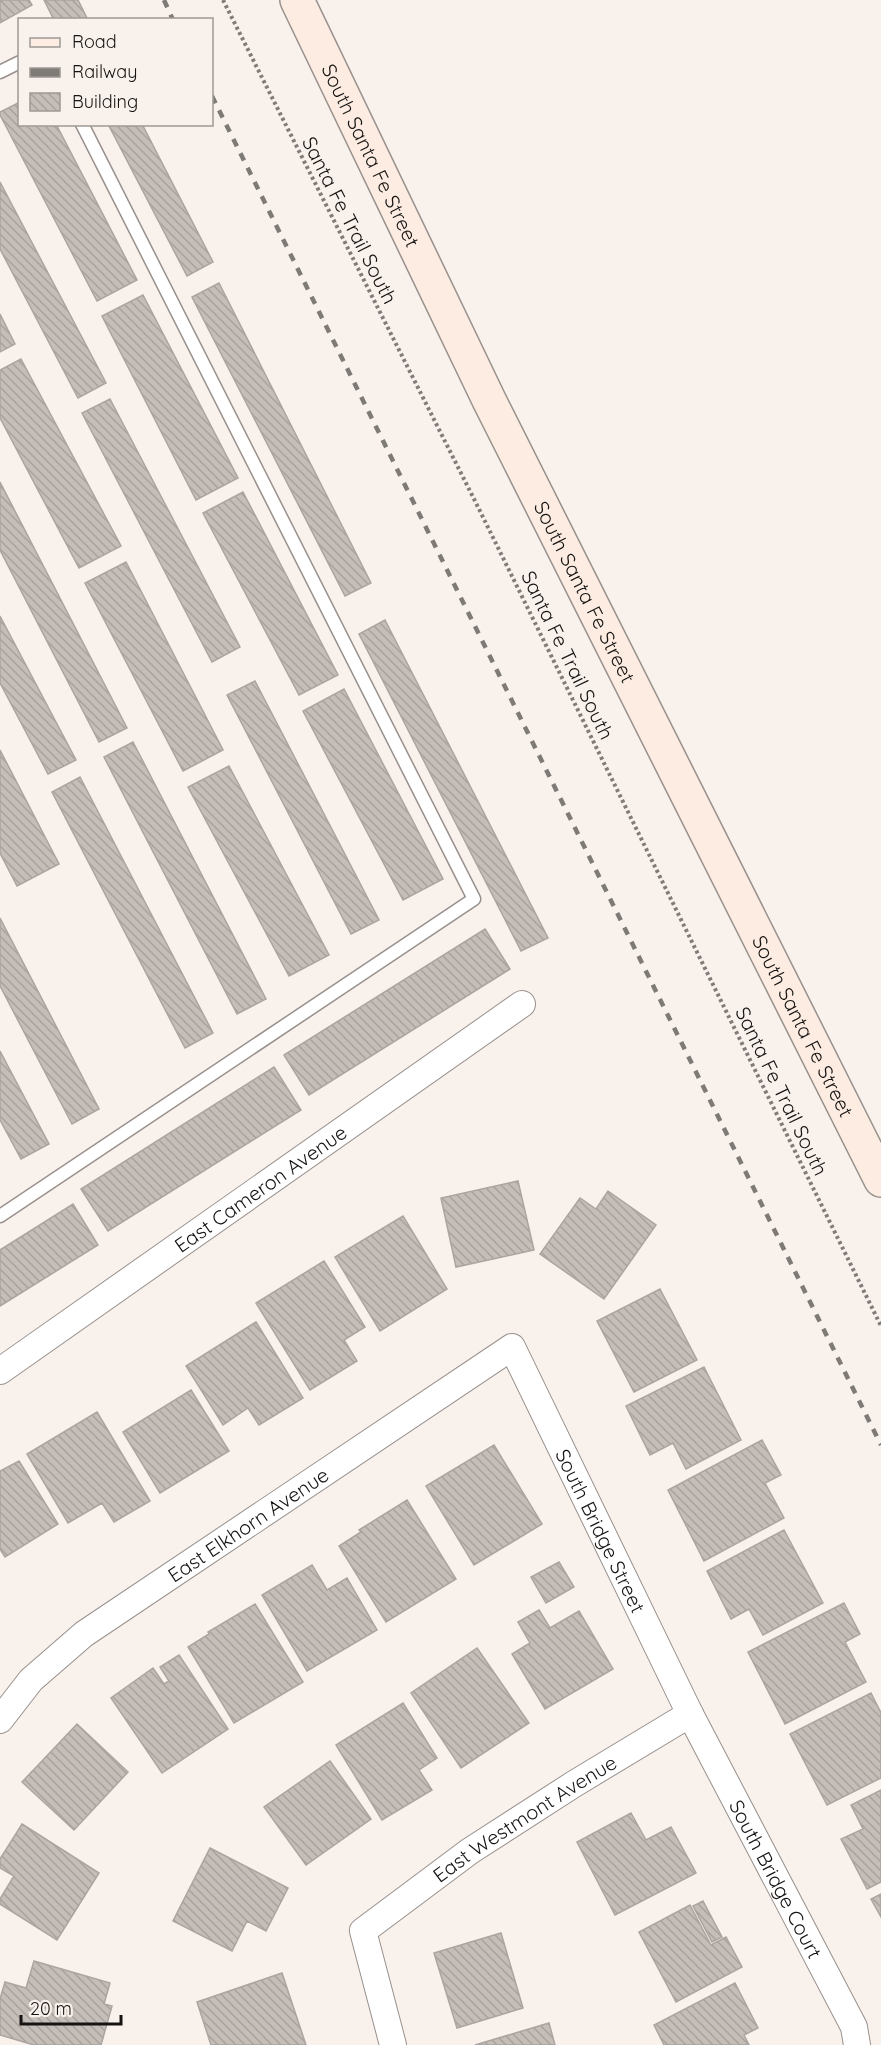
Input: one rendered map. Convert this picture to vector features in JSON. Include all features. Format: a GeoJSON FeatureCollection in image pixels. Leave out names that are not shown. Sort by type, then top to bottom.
{"type":"FeatureCollection","features":[{"type":"Feature","properties":{"kind":"street","name":"South Santa Fe Street"},"geometry":{"type":"LineString","coordinates":[[297,0],[489,400],[881,1180]]}},
{"type":"Feature","properties":{"kind":"street","name":"East Cameron Avenue"},"geometry":{"type":"LineString","coordinates":[[0,1371],[522,1004]]}},
{"type":"Feature","properties":{"kind":"street","name":"South Bridge Street"},"geometry":{"type":"LineString","coordinates":[[512,1347],[690,1714]]}},
{"type":"Feature","properties":{"kind":"street","name":"East Elkhorn Avenue"},"geometry":{"type":"LineString","coordinates":[[0,1720],[31,1680],[84,1634],[512,1347]]}},
{"type":"Feature","properties":{"kind":"street","name":"East Westmont Avenue"},"geometry":{"type":"LineString","coordinates":[[393,2045],[363,1932],[470,1851],[574,1784],[690,1714]]}},
{"type":"Feature","properties":{"kind":"street","name":"South Bridge Court"},"geometry":{"type":"LineString","coordinates":[[690,1714],[854,2027],[857,2045]]}},
{"type":"Feature","properties":{"kind":"lane"},"geometry":{"type":"LineString","coordinates":[[0,72],[18,63]]}},
{"type":"Feature","properties":{"kind":"lane"},"geometry":{"type":"LineString","coordinates":[[0,1216],[474,899],[83,126]]}},
{"type":"Feature","properties":{"kind":"path","name":"Santa Fe Trail South"},"geometry":{"type":"LineString","coordinates":[[223,0],[476,503],[881,1326]]}},
{"type":"Feature","properties":{"kind":"building"},"geometry":{"type":"Polygon","coordinates":[[[0,0],[29,0],[32,5],[0,23],[0,0]]]}},
{"type":"Feature","properties":{"kind":"building"},"geometry":{"type":"Polygon","coordinates":[[[44,0],[78,0],[87,18],[53,18],[44,0]]]}},
{"type":"Feature","properties":{"kind":"building"},"geometry":{"type":"Polygon","coordinates":[[[18,103],[18,126],[57,126],[137,280],[97,301],[0,112],[18,103]]]}},
{"type":"Feature","properties":{"kind":"building"},"geometry":{"type":"Polygon","coordinates":[[[109,126],[143,126],[213,262],[187,276],[109,126]]]}},
{"type":"Feature","properties":{"kind":"building"},"geometry":{"type":"Polygon","coordinates":[[[0,182],[106,383],[78,398],[0,249],[0,182]]]}},
{"type":"Feature","properties":{"kind":"building"},"geometry":{"type":"Polygon","coordinates":[[[219,283],[371,583],[345,596],[192,297],[219,283]]]}},
{"type":"Feature","properties":{"kind":"building"},"geometry":{"type":"Polygon","coordinates":[[[143,295],[238,478],[196,500],[102,316],[143,295]]]}},
{"type":"Feature","properties":{"kind":"building"},"geometry":{"type":"Polygon","coordinates":[[[0,314],[15,344],[0,352],[0,314]]]}},
{"type":"Feature","properties":{"kind":"building"},"geometry":{"type":"Polygon","coordinates":[[[21,359],[121,546],[79,568],[0,418],[0,370],[21,359]]]}},
{"type":"Feature","properties":{"kind":"building"},"geometry":{"type":"Polygon","coordinates":[[[110,399],[240,647],[212,662],[82,413],[110,399]]]}},
{"type":"Feature","properties":{"kind":"building"},"geometry":{"type":"Polygon","coordinates":[[[0,482],[127,728],[99,742],[0,550],[0,482]]]}},
{"type":"Feature","properties":{"kind":"building"},"geometry":{"type":"Polygon","coordinates":[[[243,492],[338,675],[299,695],[203,513],[243,492]]]}},
{"type":"Feature","properties":{"kind":"building"},"geometry":{"type":"Polygon","coordinates":[[[126,562],[223,750],[183,771],[85,583],[126,562]]]}},
{"type":"Feature","properties":{"kind":"building"},"geometry":{"type":"Polygon","coordinates":[[[0,616],[76,760],[48,774],[0,683],[0,616]]]}},
{"type":"Feature","properties":{"kind":"building"},"geometry":{"type":"Polygon","coordinates":[[[385,620],[548,938],[521,951],[359,634],[385,620]]]}},
{"type":"Feature","properties":{"kind":"building"},"geometry":{"type":"Polygon","coordinates":[[[255,681],[379,920],[351,934],[227,695],[255,681]]]}},
{"type":"Feature","properties":{"kind":"building"},"geometry":{"type":"Polygon","coordinates":[[[344,689],[443,879],[403,900],[303,711],[344,689]]]}},
{"type":"Feature","properties":{"kind":"building"},"geometry":{"type":"Polygon","coordinates":[[[133,742],[266,999],[237,1014],[104,757],[133,742]]]}},
{"type":"Feature","properties":{"kind":"building"},"geometry":{"type":"Polygon","coordinates":[[[0,750],[59,864],[17,886],[0,853],[0,750]]]}},
{"type":"Feature","properties":{"kind":"building"},"geometry":{"type":"Polygon","coordinates":[[[229,766],[329,955],[289,976],[188,787],[229,766]]]}},
{"type":"Feature","properties":{"kind":"building"},"geometry":{"type":"Polygon","coordinates":[[[80,777],[213,1033],[185,1048],[52,792],[80,777]]]}},
{"type":"Feature","properties":{"kind":"building"},"geometry":{"type":"Polygon","coordinates":[[[0,918],[99,1109],[72,1124],[0,986],[0,918]]]}},
{"type":"Feature","properties":{"kind":"building"},"geometry":{"type":"Polygon","coordinates":[[[485,929],[510,969],[309,1095],[284,1055],[485,929]]]}},
{"type":"Feature","properties":{"kind":"building"},"geometry":{"type":"Polygon","coordinates":[[[0,1051],[49,1144],[21,1159],[0,1120],[0,1051]]]}},
{"type":"Feature","properties":{"kind":"building"},"geometry":{"type":"Polygon","coordinates":[[[274,1067],[301,1110],[108,1231],[81,1189],[274,1067]]]}},
{"type":"Feature","properties":{"kind":"building"},"geometry":{"type":"Polygon","coordinates":[[[518,1181],[534,1250],[456,1267],[441,1198],[518,1181]]]}},
{"type":"Feature","properties":{"kind":"building"},"geometry":{"type":"Polygon","coordinates":[[[608,1191],[656,1225],[604,1299],[540,1254],[580,1198],[596,1209],[608,1191]]]}},
{"type":"Feature","properties":{"kind":"building"},"geometry":{"type":"Polygon","coordinates":[[[73,1204],[98,1245],[0,1306],[0,1250],[73,1204]]]}},
{"type":"Feature","properties":{"kind":"building"},"geometry":{"type":"Polygon","coordinates":[[[403,1216],[447,1289],[380,1331],[335,1257],[403,1216]]]}},
{"type":"Feature","properties":{"kind":"building"},"geometry":{"type":"Polygon","coordinates":[[[324,1261],[365,1327],[344,1340],[357,1361],[310,1390],[256,1303],[324,1261]]]}},
{"type":"Feature","properties":{"kind":"building"},"geometry":{"type":"Polygon","coordinates":[[[660,1289],[697,1360],[634,1392],[597,1321],[660,1289]]]}},
{"type":"Feature","properties":{"kind":"building"},"geometry":{"type":"Polygon","coordinates":[[[256,1322],[303,1398],[259,1425],[248,1408],[223,1425],[186,1366],[256,1322]]]}},
{"type":"Feature","properties":{"kind":"building"},"geometry":{"type":"Polygon","coordinates":[[[704,1367],[741,1440],[686,1469],[673,1443],[650,1455],[626,1406],[704,1367]]]}},
{"type":"Feature","properties":{"kind":"building"},"geometry":{"type":"Polygon","coordinates":[[[191,1390],[229,1451],[160,1493],[123,1432],[191,1390]]]}},
{"type":"Feature","properties":{"kind":"building"},"geometry":{"type":"Polygon","coordinates":[[[97,1412],[150,1501],[114,1522],[102,1503],[68,1523],[27,1454],[97,1412]]]}},
{"type":"Feature","properties":{"kind":"building"},"geometry":{"type":"Polygon","coordinates":[[[762,1440],[781,1475],[765,1483],[784,1518],[704,1561],[668,1490],[762,1440]]]}},
{"type":"Feature","properties":{"kind":"building"},"geometry":{"type":"Polygon","coordinates":[[[494,1445],[542,1524],[474,1565],[426,1486],[494,1445]]]}},
{"type":"Feature","properties":{"kind":"building"},"geometry":{"type":"Polygon","coordinates":[[[19,1461],[58,1524],[5,1557],[0,1549],[0,1471],[19,1461]]]}},
{"type":"Feature","properties":{"kind":"building"},"geometry":{"type":"Polygon","coordinates":[[[407,1500],[456,1579],[386,1622],[339,1546],[361,1532],[359,1530],[407,1500]]]}},
{"type":"Feature","properties":{"kind":"building"},"geometry":{"type":"Polygon","coordinates":[[[784,1530],[823,1603],[763,1635],[749,1609],[731,1619],[707,1571],[784,1530]]]}},
{"type":"Feature","properties":{"kind":"building"},"geometry":{"type":"Polygon","coordinates":[[[559,1562],[574,1587],[546,1603],[531,1577],[559,1562]]]}},
{"type":"Feature","properties":{"kind":"building"},"geometry":{"type":"Polygon","coordinates":[[[312,1565],[327,1590],[347,1578],[377,1630],[307,1671],[262,1595],[312,1565]]]}},
{"type":"Feature","properties":{"kind":"building"},"geometry":{"type":"Polygon","coordinates":[[[844,1603],[860,1634],[845,1642],[866,1682],[785,1724],[748,1652],[844,1603]]]}},
{"type":"Feature","properties":{"kind":"building"},"geometry":{"type":"Polygon","coordinates":[[[255,1604],[303,1682],[234,1723],[188,1647],[209,1634],[208,1632],[255,1604]]]}},
{"type":"Feature","properties":{"kind":"building"},"geometry":{"type":"Polygon","coordinates":[[[539,1610],[550,1628],[579,1611],[613,1669],[545,1709],[512,1654],[530,1643],[518,1622],[539,1610]]]}},
{"type":"Feature","properties":{"kind":"building"},"geometry":{"type":"Polygon","coordinates":[[[477,1648],[529,1723],[461,1768],[411,1693],[477,1648]]]}},
{"type":"Feature","properties":{"kind":"building"},"geometry":{"type":"Polygon","coordinates":[[[179,1655],[228,1729],[162,1773],[111,1698],[153,1668],[164,1684],[169,1681],[160,1667],[179,1655]]]}},
{"type":"Feature","properties":{"kind":"building"},"geometry":{"type":"Polygon","coordinates":[[[871,1693],[881,1713],[881,1778],[827,1805],[790,1734],[871,1693]]]}},
{"type":"Feature","properties":{"kind":"building"},"geometry":{"type":"Polygon","coordinates":[[[403,1703],[437,1758],[419,1770],[432,1790],[382,1820],[336,1745],[403,1703]]]}},
{"type":"Feature","properties":{"kind":"building"},"geometry":{"type":"Polygon","coordinates":[[[77,1724],[128,1772],[74,1830],[22,1782],[77,1724]]]}},
{"type":"Feature","properties":{"kind":"building"},"geometry":{"type":"Polygon","coordinates":[[[330,1761],[371,1819],[306,1865],[264,1807],[330,1761]]]}},
{"type":"Feature","properties":{"kind":"building"},"geometry":{"type":"Polygon","coordinates":[[[881,1790],[881,1882],[867,1889],[841,1839],[863,1829],[851,1805],[881,1790]]]}},
{"type":"Feature","properties":{"kind":"building"},"geometry":{"type":"Polygon","coordinates":[[[631,1813],[646,1840],[671,1827],[696,1873],[615,1915],[577,1842],[631,1813]]]}},
{"type":"Feature","properties":{"kind":"building"},"geometry":{"type":"Polygon","coordinates":[[[22,1824],[99,1873],[57,1940],[0,1904],[0,1899],[14,1876],[0,1868],[0,1859],[22,1824]]]}},
{"type":"Feature","properties":{"kind":"building"},"geometry":{"type":"Polygon","coordinates":[[[210,1848],[288,1888],[266,1931],[247,1921],[232,1951],[173,1921],[210,1848]]]}},
{"type":"Feature","properties":{"kind":"building"},"geometry":{"type":"Polygon","coordinates":[[[881,1894],[881,1917],[871,1899],[881,1894]]]}},
{"type":"Feature","properties":{"kind":"building"},"geometry":{"type":"Polygon","coordinates":[[[703,1901],[722,1937],[712,1942],[693,1906],[703,1901]]]}},
{"type":"Feature","properties":{"kind":"building"},"geometry":{"type":"Polygon","coordinates":[[[690,1905],[711,1945],[726,1937],[742,1967],[676,2002],[639,1932],[690,1905]]]}},
{"type":"Feature","properties":{"kind":"building"},"geometry":{"type":"Polygon","coordinates":[[[501,1933],[523,2008],[457,2028],[434,1953],[501,1933]]]}},
{"type":"Feature","properties":{"kind":"building"},"geometry":{"type":"Polygon","coordinates":[[[34,1961],[110,1983],[104,2004],[112,2006],[101,2045],[34,2045],[0,2035],[0,1999],[5,1982],[26,1988],[34,1961]]]}},
{"type":"Feature","properties":{"kind":"building"},"geometry":{"type":"Polygon","coordinates":[[[282,1973],[306,2045],[211,2045],[197,2002],[282,1973]]]}},
{"type":"Feature","properties":{"kind":"building"},"geometry":{"type":"Polygon","coordinates":[[[735,1983],[758,2028],[744,2035],[749,2045],[664,2045],[654,2025],[735,1983]]]}},
{"type":"Feature","properties":{"kind":"building"},"geometry":{"type":"Polygon","coordinates":[[[549,2023],[555,2045],[475,2045],[549,2023]]]}},
{"type":"Feature","properties":{"kind":"railway"},"geometry":{"type":"LineString","coordinates":[[164,0],[172,18]]}},
{"type":"Feature","properties":{"kind":"railway"},"geometry":{"type":"LineString","coordinates":[[213,98],[881,1445]]}}]}
